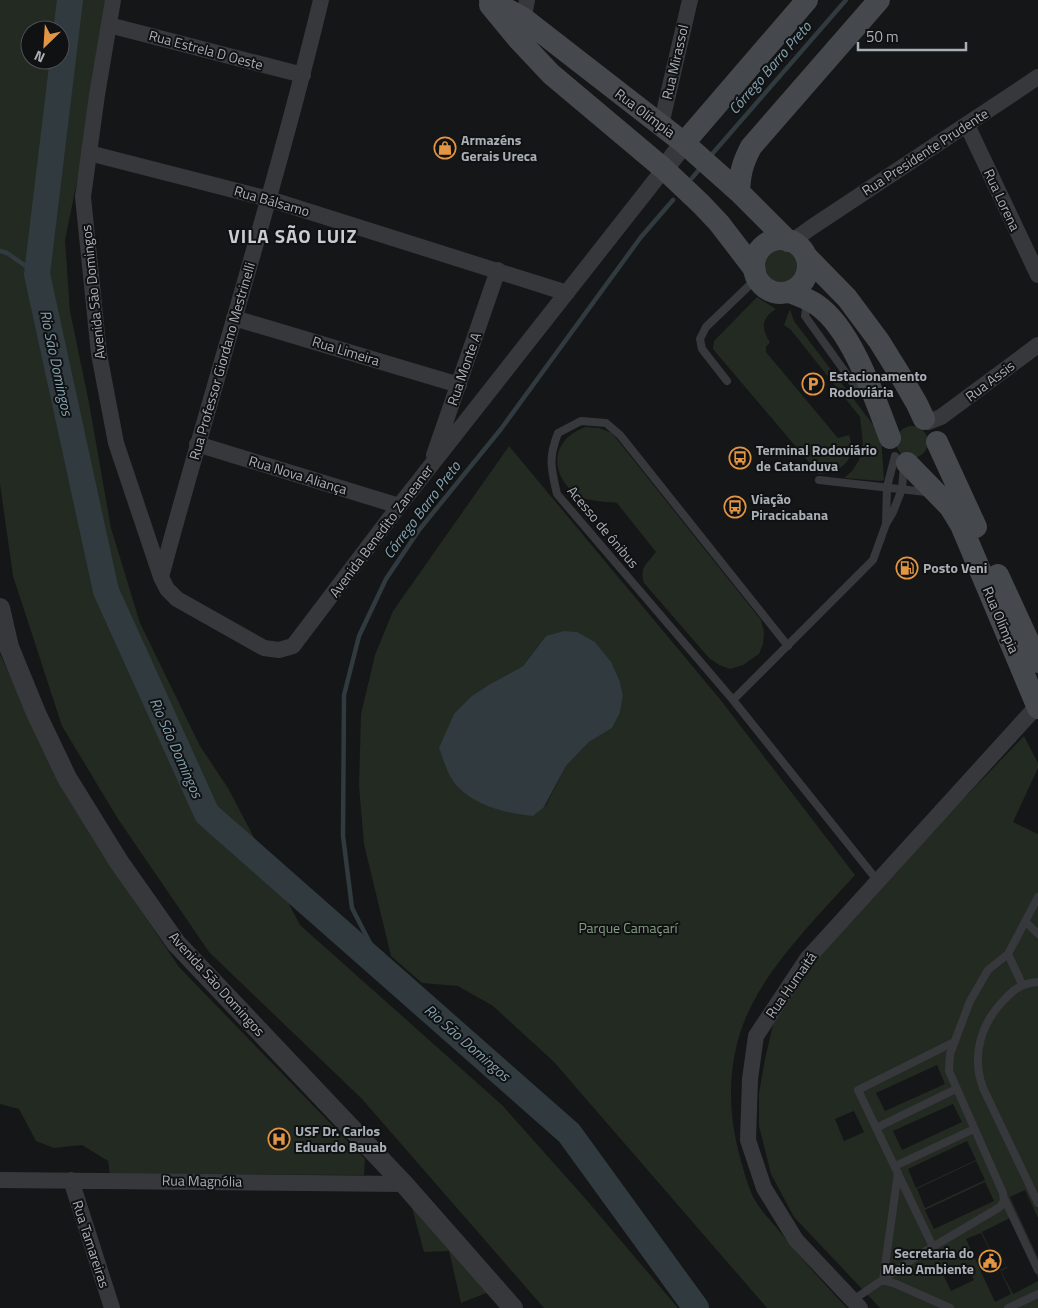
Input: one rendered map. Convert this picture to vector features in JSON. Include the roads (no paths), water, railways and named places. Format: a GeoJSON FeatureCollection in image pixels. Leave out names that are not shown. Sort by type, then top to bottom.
{"type":"FeatureCollection","features":[{"type":"Feature","properties":{"kind":"main road","name":"Rua Olímpia"},"geometry":{"type":"LineString","coordinates":[[488,0],[525,9],[739,192],[847,298],[933,426],[1038,662]]}},
{"type":"Feature","properties":{"kind":"main road","name":"Rua Olímpia"},"geometry":{"type":"LineString","coordinates":[[488,0],[519,40],[551,74],[664,169],[719,223],[756,274]]}},
{"type":"Feature","properties":{"kind":"main road"},"geometry":{"type":"LineString","coordinates":[[684,143],[807,0]]}},
{"type":"Feature","properties":{"kind":"main road"},"geometry":{"type":"LineString","coordinates":[[739,192],[742,166],[751,147],[879,0]]}},
{"type":"Feature","properties":{"kind":"main road"},"geometry":{"type":"LineString","coordinates":[[773,241],[798,248],[808,270],[806,277],[796,289],[798,296],[768,290],[756,274],[754,263],[761,249],[773,241]]}},
{"type":"Feature","properties":{"kind":"main road","name":"Rua Olímpia"},"geometry":{"type":"LineString","coordinates":[[798,296],[816,304],[839,327],[867,379],[899,455],[950,507],[961,525],[1038,706]]}},
{"type":"Feature","properties":{"kind":"main road"},"geometry":{"type":"LineString","coordinates":[[915,417],[933,426],[936,450],[931,458],[916,464],[899,455],[893,430],[898,422],[906,418],[915,417]]}},
{"type":"Feature","properties":{"kind":"street","name":"Avenida São Domingos"},"geometry":{"type":"LineString","coordinates":[[113,0],[83,196],[99,354],[116,444],[161,577]]}},
{"type":"Feature","properties":{"kind":"street","name":"Rua Professor Giordano Mestrinelli"},"geometry":{"type":"LineString","coordinates":[[161,577],[197,444],[269,199],[303,75],[321,0]]}},
{"type":"Feature","properties":{"kind":"street","name":"Rua Mirassol"},"geometry":{"type":"LineString","coordinates":[[661,124],[690,0]]}},
{"type":"Feature","properties":{"kind":"street"},"geometry":{"type":"LineString","coordinates":[[519,40],[525,9]]}},
{"type":"Feature","properties":{"kind":"street","name":"Rua Estrela D Oeste"},"geometry":{"type":"LineString","coordinates":[[109,25],[303,75]]}},
{"type":"Feature","properties":{"kind":"street","name":"Rua Presidente Prudente"},"geometry":{"type":"LineString","coordinates":[[798,248],[812,227],[1038,78]]}},
{"type":"Feature","properties":{"kind":"street","name":"Rua Lorena"},"geometry":{"type":"LineString","coordinates":[[967,125],[1038,275]]}},
{"type":"Feature","properties":{"kind":"street"},"geometry":{"type":"LineString","coordinates":[[664,169],[684,143]]}},
{"type":"Feature","properties":{"kind":"street","name":"Rua Bálsamo"},"geometry":{"type":"LineString","coordinates":[[89,153],[269,199],[567,293]]}},
{"type":"Feature","properties":{"kind":"street","name":"Avenida Benedito Zaneaner"},"geometry":{"type":"LineString","coordinates":[[161,577],[167,589],[177,599],[264,648],[279,650],[294,646],[399,506],[664,169]]}},
{"type":"Feature","properties":{"kind":"street","name":"Rua Monte A"},"geometry":{"type":"LineString","coordinates":[[429,468],[498,270]]}},
{"type":"Feature","properties":{"kind":"street","name":"Rua Limeira"},"geometry":{"type":"LineString","coordinates":[[234,318],[458,385]]}},
{"type":"Feature","properties":{"kind":"street","name":"Rua Assis"},"geometry":{"type":"LineString","coordinates":[[933,426],[1038,345]]}},
{"type":"Feature","properties":{"kind":"street","name":"Rua Nova Aliança"},"geometry":{"type":"LineString","coordinates":[[197,444],[399,506]]}},
{"type":"Feature","properties":{"kind":"street","name":"Avenida São Domingos"},"geometry":{"type":"LineString","coordinates":[[0,608],[9,648],[36,713],[68,778],[119,862],[176,943],[404,1184],[512,1308]]}},
{"type":"Feature","properties":{"kind":"street","name":"Rua Humaitá"},"geometry":{"type":"LineString","coordinates":[[856,1304],[796,1240],[764,1188],[748,1140],[750,1079],[756,1036],[806,959],[1038,706]]}},
{"type":"Feature","properties":{"kind":"street","name":"Rua Magnólia"},"geometry":{"type":"LineString","coordinates":[[0,1180],[404,1184]]}},
{"type":"Feature","properties":{"kind":"street","name":"Rua Tamareiras"},"geometry":{"type":"LineString","coordinates":[[71,1180],[112,1308]]}},
{"type":"Feature","properties":{"kind":"lane"},"geometry":{"type":"LineString","coordinates":[[727,381],[702,349],[700,340],[706,327],[756,274]]}},
{"type":"Feature","properties":{"kind":"lane","name":"Acesso de ônibus"},"geometry":{"type":"LineString","coordinates":[[788,646],[620,435],[606,423],[582,421],[558,434],[551,451],[551,471],[557,494],[733,700],[878,880]]}},
{"type":"Feature","properties":{"kind":"lane"},"geometry":{"type":"LineString","coordinates":[[886,524],[887,487],[899,455]]}},
{"type":"Feature","properties":{"kind":"lane"},"geometry":{"type":"LineString","coordinates":[[733,700],[873,560],[886,524],[902,489],[899,455]]}},
{"type":"Feature","properties":{"kind":"lane"},"geometry":{"type":"LineString","coordinates":[[819,480],[936,493]]}},
{"type":"Feature","properties":{"kind":"lane"},"geometry":{"type":"LineString","coordinates":[[1038,897],[1008,954],[988,970],[970,1001],[950,1054],[949,1071],[1004,1198],[1038,1270]]}},
{"type":"Feature","properties":{"kind":"lane"},"geometry":{"type":"LineString","coordinates":[[1026,922],[1038,934]]}},
{"type":"Feature","properties":{"kind":"lane"},"geometry":{"type":"LineString","coordinates":[[1008,954],[1022,984]]}},
{"type":"Feature","properties":{"kind":"lane"},"geometry":{"type":"LineString","coordinates":[[1038,982],[1022,984],[1013,990],[990,1015],[978,1052],[978,1075],[996,1119],[1038,1203]]}},
{"type":"Feature","properties":{"kind":"lane"},"geometry":{"type":"LineString","coordinates":[[933,1246],[858,1090],[954,1042]]}},
{"type":"Feature","properties":{"kind":"lane"},"geometry":{"type":"LineString","coordinates":[[876,1128],[956,1089]]}},
{"type":"Feature","properties":{"kind":"lane"},"geometry":{"type":"LineString","coordinates":[[896,1170],[974,1129]]}},
{"type":"Feature","properties":{"kind":"lane"},"geometry":{"type":"LineString","coordinates":[[883,1280],[896,1170]]}},
{"type":"Feature","properties":{"kind":"lane"},"geometry":{"type":"LineString","coordinates":[[856,1304],[883,1280],[933,1246],[1000,1207],[1004,1198]]}},
{"type":"Feature","properties":{"kind":"lane"},"geometry":{"type":"LineString","coordinates":[[883,1280],[950,1308]]}},
{"type":"Feature","properties":{"kind":"lane"},"geometry":{"type":"LineString","coordinates":[[1008,1308],[1038,1294]]}},
{"type":"Feature","properties":{"kind":"waterway","name":"Rio São Domingos"},"geometry":{"type":"LineString","coordinates":[[70,0],[37,274],[106,591],[207,814],[569,1133],[696,1308]]}},
{"type":"Feature","properties":{"kind":"waterway","name":"Córrego Barro Preto"},"geometry":{"type":"LineString","coordinates":[[713,153],[846,0]]}},
{"type":"Feature","properties":{"kind":"waterway","name":"Córrego Barro Preto"},"geometry":{"type":"LineString","coordinates":[[692,178],[698,171]]}},
{"type":"Feature","properties":{"kind":"waterway","name":"Córrego Barro Preto"},"geometry":{"type":"LineString","coordinates":[[386,974],[352,908],[343,836],[344,695],[359,636],[386,579],[419,530],[501,429],[641,237],[673,200]]}},
{"type":"Feature","properties":{"kind":"waterway"},"geometry":{"type":"LineString","coordinates":[[0,251],[7,253],[37,274]]}},
{"type":"Feature","properties":{"kind":"place","name":"Armazéns Gerais Ureca"},"geometry":{"type":"Point","coordinates":[445,148]}},
{"type":"Feature","properties":{"kind":"place","name":"Estacionamento Rodoviária"},"geometry":{"type":"Point","coordinates":[813,384]}},
{"type":"Feature","properties":{"kind":"place","name":"Terminal Rodoviário de Catanduva"},"geometry":{"type":"Point","coordinates":[740,458]}},
{"type":"Feature","properties":{"kind":"place","name":"Viação Piracicabana"},"geometry":{"type":"Point","coordinates":[735,507]}},
{"type":"Feature","properties":{"kind":"place","name":"Posto Veni"},"geometry":{"type":"Point","coordinates":[907,568]}},
{"type":"Feature","properties":{"kind":"place","name":"USF Dr. Carlos Eduardo Bauab"},"geometry":{"type":"Point","coordinates":[279,1139]}},
{"type":"Feature","properties":{"kind":"place","name":"Secretaria do Meio Ambiente"},"geometry":{"type":"Point","coordinates":[990,1261]}},
{"type":"Feature","properties":{"kind":"district","name":"VILA SÃO LUIZ"},"geometry":{"type":"Point","coordinates":[293,236]}},
{"type":"Feature","properties":{"kind":"park label","name":"Parque Camaçarí"},"geometry":{"type":"Point","coordinates":[628,928]}}]}
